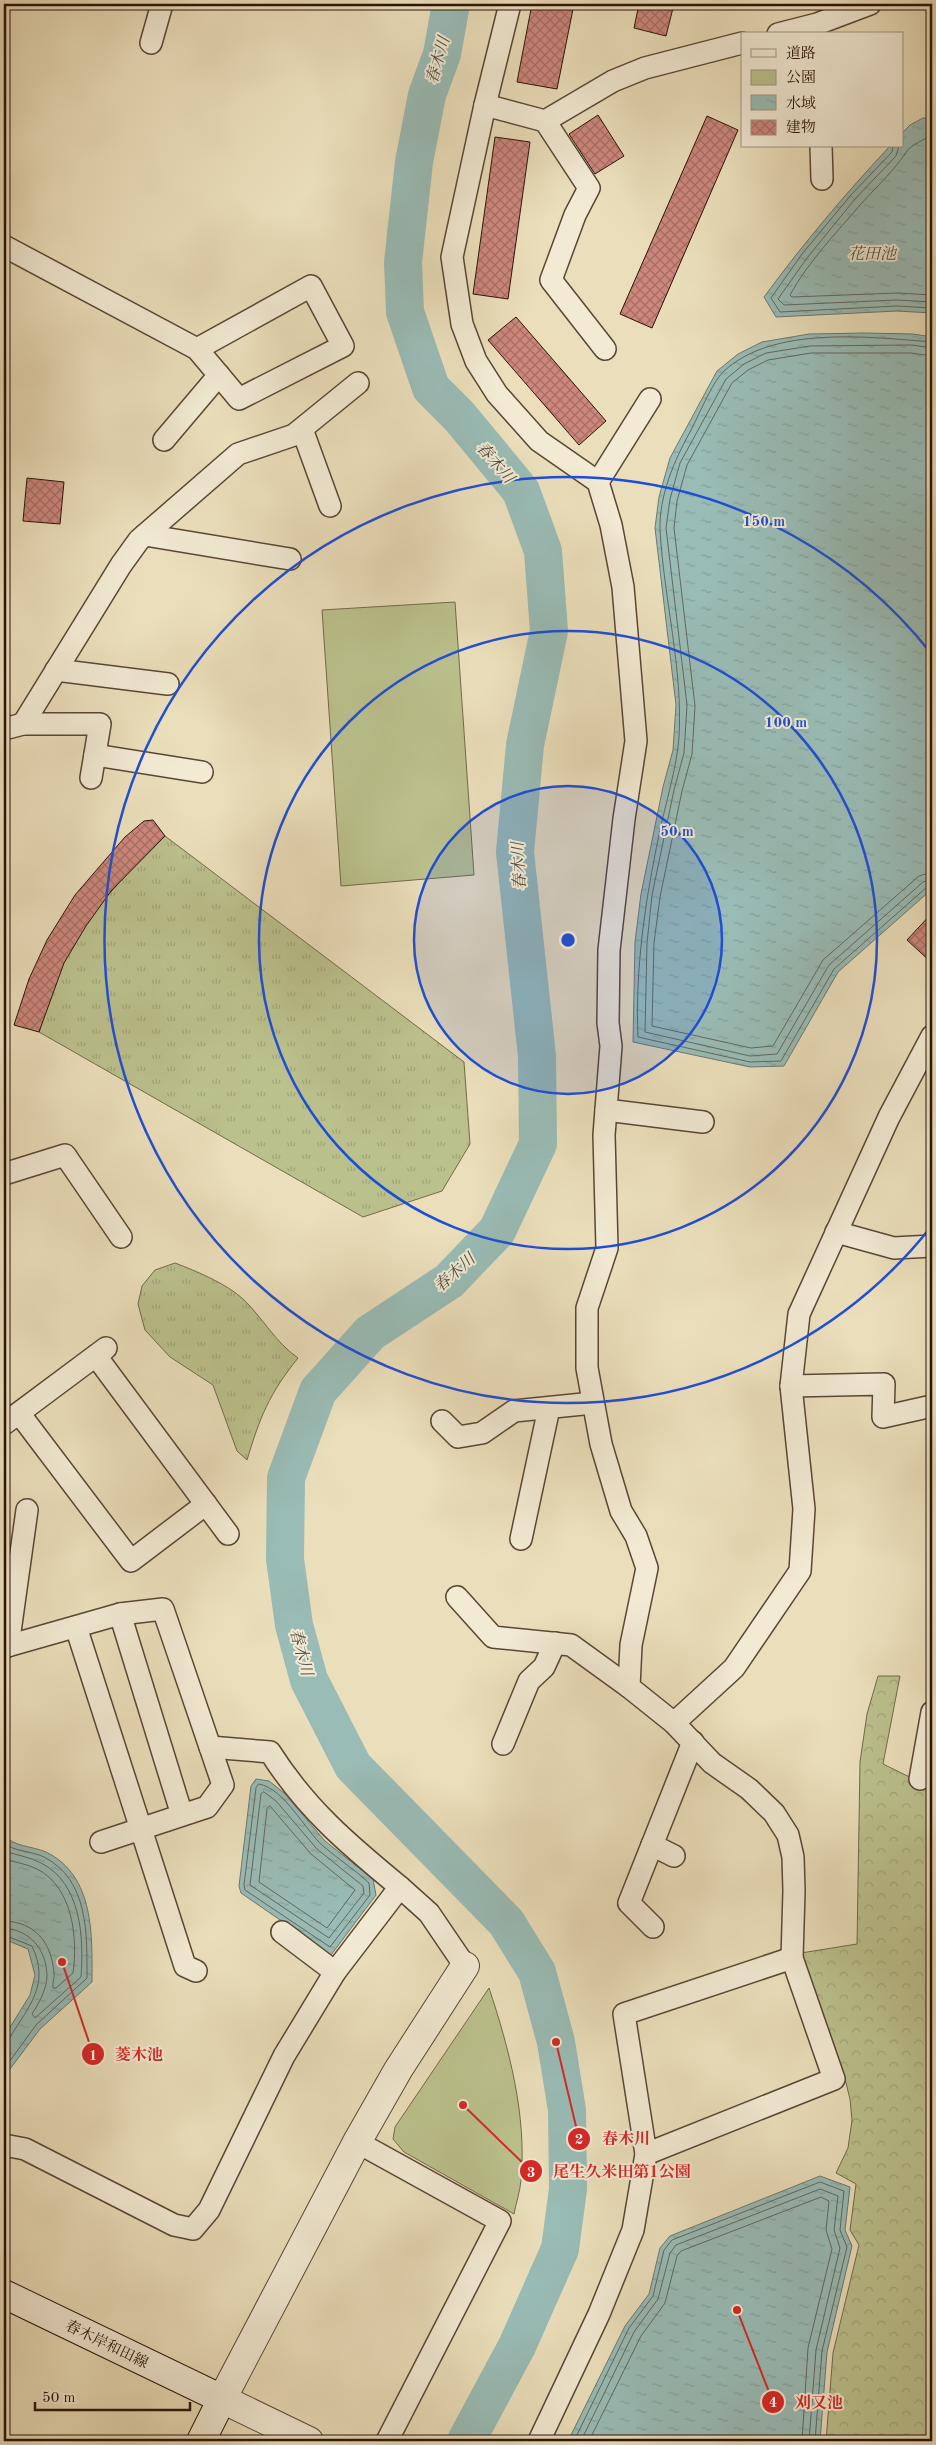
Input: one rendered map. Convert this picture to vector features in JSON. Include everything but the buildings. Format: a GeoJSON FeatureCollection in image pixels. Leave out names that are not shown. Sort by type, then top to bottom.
{"type":"FeatureCollection","features":[{"type":"Feature","properties":{"kind":"street"},"geometry":{"type":"LineString","coordinates":[[151,43],[162,4]]}},
{"type":"Feature","properties":{"kind":"street"},"geometry":{"type":"LineString","coordinates":[[510,4],[485,105],[452,257],[462,324],[476,360],[497,394],[539,441],[598,482],[611,525],[623,586],[636,741],[624,819],[609,950],[608,1023],[611,1046],[604,1135],[607,1248],[587,1308],[587,1368],[600,1444],[621,1511],[636,1536],[647,1568],[631,1645],[629,1687]]}},
{"type":"Feature","properties":{"kind":"street"},"geometry":{"type":"LineString","coordinates":[[794,32],[817,29],[870,4]]}},
{"type":"Feature","properties":{"kind":"street"},"geometry":{"type":"LineString","coordinates":[[545,121],[613,81],[637,71],[741,43]]}},
{"type":"Feature","properties":{"kind":"street"},"geometry":{"type":"LineString","coordinates":[[485,105],[545,121],[589,188],[575,215],[551,280],[605,349]]}},
{"type":"Feature","properties":{"kind":"street"},"geometry":{"type":"LineString","coordinates":[[821,148],[822,179]]}},
{"type":"Feature","properties":{"kind":"street"},"geometry":{"type":"LineString","coordinates":[[4,246],[197,349],[239,399],[343,346],[311,286],[197,349]]}},
{"type":"Feature","properties":{"kind":"street"},"geometry":{"type":"LineString","coordinates":[[164,440],[219,375]]}},
{"type":"Feature","properties":{"kind":"street"},"geometry":{"type":"LineString","coordinates":[[14,726],[56,670],[120,565],[144,535],[238,454],[294,435],[358,383]]}},
{"type":"Feature","properties":{"kind":"street"},"geometry":{"type":"LineString","coordinates":[[598,482],[650,399]]}},
{"type":"Feature","properties":{"kind":"street"},"geometry":{"type":"LineString","coordinates":[[302,429],[330,506]]}},
{"type":"Feature","properties":{"kind":"street"},"geometry":{"type":"LineString","coordinates":[[144,535],[290,559]]}},
{"type":"Feature","properties":{"kind":"street"},"geometry":{"type":"LineString","coordinates":[[56,670],[168,684]]}},
{"type":"Feature","properties":{"kind":"street"},"geometry":{"type":"LineString","coordinates":[[14,726],[100,724],[91,778]]}},
{"type":"Feature","properties":{"kind":"street"},"geometry":{"type":"LineString","coordinates":[[95,755],[202,772]]}},
{"type":"Feature","properties":{"kind":"street"},"geometry":{"type":"LineString","coordinates":[[674,1723],[734,1668],[800,1571],[804,1509],[790,1386],[799,1314],[890,1117],[931,1039]]}},
{"type":"Feature","properties":{"kind":"street"},"geometry":{"type":"LineString","coordinates":[[606,1110],[703,1122]]}},
{"type":"Feature","properties":{"kind":"street"},"geometry":{"type":"LineString","coordinates":[[4,1174],[65,1155],[121,1237]]}},
{"type":"Feature","properties":{"kind":"street"},"geometry":{"type":"LineString","coordinates":[[836,1232],[894,1248],[932,1246]]}},
{"type":"Feature","properties":{"kind":"street"},"geometry":{"type":"LineString","coordinates":[[206,1504],[130,1561],[11,1419],[101,1352],[228,1534]]}},
{"type":"Feature","properties":{"kind":"street"},"geometry":{"type":"LineString","coordinates":[[790,1386],[884,1384],[883,1417],[932,1406]]}},
{"type":"Feature","properties":{"kind":"street"},"geometry":{"type":"LineString","coordinates":[[442,1421],[458,1437],[482,1433],[514,1411],[593,1403]]}},
{"type":"Feature","properties":{"kind":"street"},"geometry":{"type":"LineString","coordinates":[[520,1538],[549,1408]]}},
{"type":"Feature","properties":{"kind":"street"},"geometry":{"type":"LineString","coordinates":[[27,1510],[6,1647],[120,1614],[163,1609],[223,1785],[207,1807],[101,1842]]}},
{"type":"Feature","properties":{"kind":"street"},"geometry":{"type":"LineString","coordinates":[[458,1597],[493,1637],[571,1645],[629,1687],[674,1723],[712,1763],[749,1789],[774,1813],[788,1835],[793,1857],[792,1958],[834,2079],[646,2154]]}},
{"type":"Feature","properties":{"kind":"street"},"geometry":{"type":"LineString","coordinates":[[120,1614],[182,1815]]}},
{"type":"Feature","properties":{"kind":"street"},"geometry":{"type":"LineString","coordinates":[[76,1627],[185,1966],[196,1971]]}},
{"type":"Feature","properties":{"kind":"street"},"geometry":{"type":"LineString","coordinates":[[503,1744],[530,1681],[544,1667],[555,1643]]}},
{"type":"Feature","properties":{"kind":"street"},"geometry":{"type":"LineString","coordinates":[[920,1779],[932,1712]]}},
{"type":"Feature","properties":{"kind":"street"},"geometry":{"type":"LineString","coordinates":[[653,1927],[629,1903],[693,1742]]}},
{"type":"Feature","properties":{"kind":"street"},"geometry":{"type":"LineString","coordinates":[[201,2441],[358,2142],[398,2070],[465,1966],[429,1913],[328,1826],[300,1795],[270,1752],[210,1747]]}},
{"type":"Feature","properties":{"kind":"street"},"geometry":{"type":"LineString","coordinates":[[652,1845],[674,1856]]}},
{"type":"Feature","properties":{"kind":"street"},"geometry":{"type":"LineString","coordinates":[[4,2146],[25,2149],[174,2225],[194,2229],[209,2210],[284,2056],[335,1972],[400,1888]]}},
{"type":"Feature","properties":{"kind":"street"},"geometry":{"type":"LineString","coordinates":[[282,1932],[335,1972]]}},
{"type":"Feature","properties":{"kind":"street"},"geometry":{"type":"LineString","coordinates":[[539,2441],[599,2314],[633,2230],[646,2154],[624,2014],[792,1958]]}},
{"type":"Feature","properties":{"kind":"street"},"geometry":{"type":"LineString","coordinates":[[358,2142],[500,2221],[387,2441]]}},
{"type":"Feature","properties":{"kind":"street","name":"春木岸和田線"},"geometry":{"type":"LineString","coordinates":[[4,2294],[310,2441]]}},
{"type":"Feature","properties":{"kind":"green space"},"geometry":{"type":"Polygon","coordinates":[[[455,602],[474,875],[341,886],[322,610],[455,602]]]}},
{"type":"Feature","properties":{"kind":"green space"},"geometry":{"type":"Polygon","coordinates":[[[165,836],[464,1062],[470,1144],[442,1191],[363,1217],[39,1032],[59,972],[84,928],[108,895],[165,836]]]}},
{"type":"Feature","properties":{"kind":"green space"},"geometry":{"type":"Polygon","coordinates":[[[175,1263],[211,1278],[236,1293],[250,1306],[283,1345],[298,1358],[266,1406],[247,1460],[237,1451],[213,1385],[170,1357],[145,1330],[138,1304],[142,1286],[155,1270],[175,1263]]]}},
{"type":"Feature","properties":{"kind":"green space"},"geometry":{"type":"Polygon","coordinates":[[[878,1676],[900,1676],[883,1764],[932,1788],[932,2441],[826,2441],[833,2353],[859,2245],[850,2230],[856,2184],[836,2173],[848,2148],[852,2120],[850,2099],[844,2075],[801,1953],[857,1944],[860,1762],[867,1714],[878,1676]]]}},
{"type":"Feature","properties":{"kind":"green space"},"geometry":{"type":"Polygon","coordinates":[[[489,1988],[503,2034],[519,2107],[522,2156],[520,2184],[514,2214],[404,2152],[393,2139],[395,2127],[489,1988]]]}},
{"type":"Feature","properties":{"kind":"water","name":"花田池"},"geometry":{"type":"Polygon","coordinates":[[[923,118],[932,118],[932,313],[897,311],[776,317],[764,297],[809,239],[888,148],[904,148],[904,131],[910,125],[923,118]]]}},
{"type":"Feature","properties":{"kind":"water"},"geometry":{"type":"Polygon","coordinates":[[[809,334],[913,334],[932,337],[932,889],[838,972],[784,1066],[750,1067],[633,1042],[635,942],[641,894],[663,787],[673,750],[676,705],[655,528],[659,497],[670,458],[717,371],[738,354],[762,342],[809,334]]]}},
{"type":"Feature","properties":{"kind":"water"},"geometry":{"type":"Polygon","coordinates":[[[256,1779],[269,1781],[284,1793],[325,1841],[373,1879],[376,1895],[331,1955],[241,1893],[239,1886],[251,1786],[256,1779]]]}},
{"type":"Feature","properties":{"kind":"water"},"geometry":{"type":"Polygon","coordinates":[[[4,1835],[13,1842],[46,1852],[62,1863],[74,1876],[82,1892],[87,1909],[92,1946],[92,1982],[40,2029],[4,2077],[4,2037],[30,1995],[35,1975],[28,1949],[4,1939],[4,1835]]]}},
{"type":"Feature","properties":{"kind":"water"},"geometry":{"type":"Polygon","coordinates":[[[820,2176],[850,2187],[845,2230],[852,2246],[827,2352],[820,2441],[568,2441],[625,2326],[649,2294],[660,2248],[670,2236],[820,2176]]]}},
{"type":"Feature","properties":{"kind":"waterway","name":"春木川"},"geometry":{"type":"LineString","coordinates":[[451,4],[442,54],[427,95],[414,162],[403,262],[405,312],[431,388],[459,416],[521,491],[543,551],[549,631],[525,745],[515,852],[537,1056],[538,1144],[497,1231],[449,1281],[370,1333],[318,1391],[286,1478],[285,1559],[294,1625],[309,1680],[353,1766],[506,1922],[537,1972],[556,2042],[567,2110],[568,2189],[560,2249],[517,2346],[466,2441]]}},
{"type":"Feature","properties":{"kind":"place","name":"菱木池"},"geometry":{"type":"Point","coordinates":[62,1962]}},
{"type":"Feature","properties":{"kind":"place","name":"春木川"},"geometry":{"type":"Point","coordinates":[556,2042]}},
{"type":"Feature","properties":{"kind":"place","name":"尾生久米田第1公園"},"geometry":{"type":"Point","coordinates":[463,2105]}},
{"type":"Feature","properties":{"kind":"place","name":"刈又池"},"geometry":{"type":"Point","coordinates":[737,2310]}}]}
